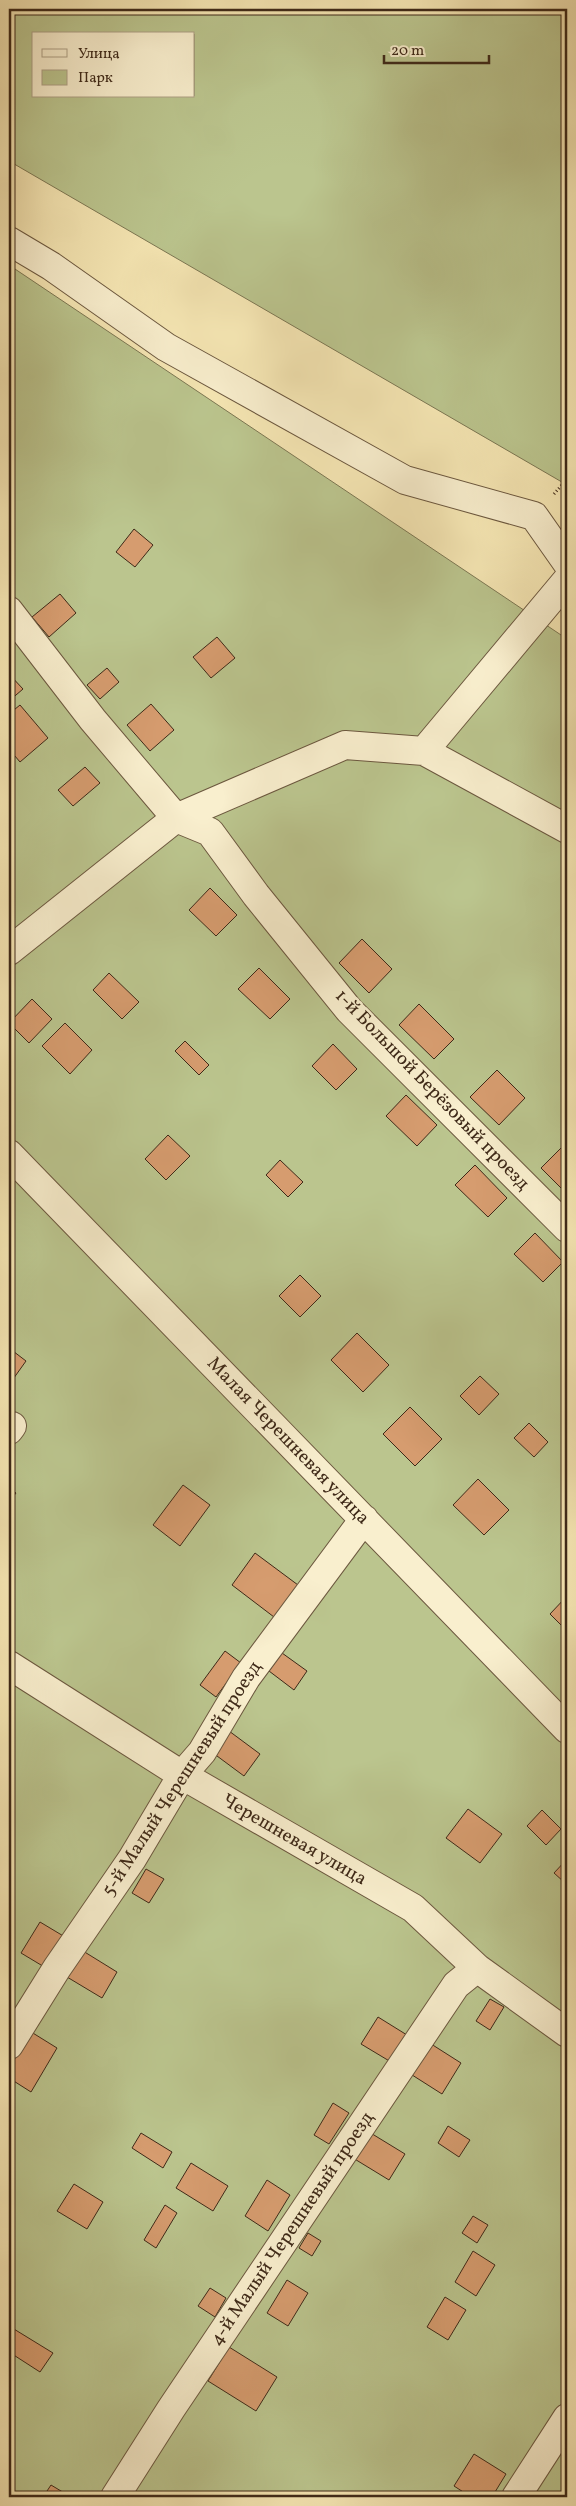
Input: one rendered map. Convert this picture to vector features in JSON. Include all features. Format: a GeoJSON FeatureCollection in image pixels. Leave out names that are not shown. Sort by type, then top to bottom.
{"type":"FeatureCollection","features":[{"type":"Feature","properties":{"kind":"lane"},"geometry":{"type":"LineString","coordinates":[[9,241],[51,266],[166,347],[405,480],[534,516],[567,563]]}},
{"type":"Feature","properties":{"kind":"lane"},"geometry":{"type":"LineString","coordinates":[[424,751],[567,580]]}},
{"type":"Feature","properties":{"kind":"lane","name":"1-й Большой Берёзовый проезд"},"geometry":{"type":"LineString","coordinates":[[9,612],[93,720],[176,818],[210,832],[256,895],[349,1010],[567,1228]]}},
{"type":"Feature","properties":{"kind":"lane"},"geometry":{"type":"LineString","coordinates":[[9,951],[176,818],[345,744],[424,751],[567,829]]}},
{"type":"Feature","properties":{"kind":"lane","name":"Малая Черешневая улица"},"geometry":{"type":"LineString","coordinates":[[9,1154],[567,1728]]}},
{"type":"Feature","properties":{"kind":"lane","name":"5-й Малый Черешневый проезд"},"geometry":{"type":"LineString","coordinates":[[9,2045],[57,1968],[132,1859],[182,1775],[202,1752],[246,1678],[364,1519]]}},
{"type":"Feature","properties":{"kind":"lane","name":"Черешневая улица"},"geometry":{"type":"LineString","coordinates":[[9,1665],[182,1775],[413,1908],[477,1968],[567,2032]]}},
{"type":"Feature","properties":{"kind":"lane","name":"4-й Малый Черешневый проезд"},"geometry":{"type":"LineString","coordinates":[[115,2497],[171,2410],[456,1985],[477,1968]]}},
{"type":"Feature","properties":{"kind":"lane"},"geometry":{"type":"LineString","coordinates":[[516,2497],[567,2418]]}},
{"type":"Feature","properties":{"kind":"green space"},"geometry":{"type":"Polygon","coordinates":[[[9,9],[567,9],[567,485],[9,161],[9,9]]]}},
{"type":"Feature","properties":{"kind":"green space"},"geometry":{"type":"Polygon","coordinates":[[[9,265],[567,639],[567,2497],[9,2497],[9,265]]]}},
{"type":"Feature","properties":{"kind":"building"},"geometry":{"type":"Polygon","coordinates":[[[134,529],[153,545],[135,567],[116,552],[134,529]]]}},
{"type":"Feature","properties":{"kind":"building"},"geometry":{"type":"Polygon","coordinates":[[[60,594],[76,613],[49,637],[32,617],[60,594]]]}},
{"type":"Feature","properties":{"kind":"building"},"geometry":{"type":"Polygon","coordinates":[[[217,637],[235,658],[211,678],[193,657],[217,637]]]}},
{"type":"Feature","properties":{"kind":"building"},"geometry":{"type":"Polygon","coordinates":[[[107,668],[119,682],[100,699],[87,685],[107,668]]]}},
{"type":"Feature","properties":{"kind":"building"},"geometry":{"type":"Polygon","coordinates":[[[9,674],[23,689],[9,701],[9,674]]]}},
{"type":"Feature","properties":{"kind":"building"},"geometry":{"type":"Polygon","coordinates":[[[151,704],[174,730],[150,751],[127,725],[151,704]]]}},
{"type":"Feature","properties":{"kind":"building"},"geometry":{"type":"Polygon","coordinates":[[[20,705],[48,738],[20,762],[9,749],[9,714],[20,705]]]}},
{"type":"Feature","properties":{"kind":"building"},"geometry":{"type":"Polygon","coordinates":[[[85,767],[100,783],[73,806],[58,790],[85,767]]]}},
{"type":"Feature","properties":{"kind":"building"},"geometry":{"type":"Polygon","coordinates":[[[210,888],[237,915],[216,936],[189,910],[210,888]]]}},
{"type":"Feature","properties":{"kind":"building"},"geometry":{"type":"Polygon","coordinates":[[[362,939],[392,969],[369,993],[339,963],[362,939]]]}},
{"type":"Feature","properties":{"kind":"building"},"geometry":{"type":"Polygon","coordinates":[[[259,968],[290,999],[270,1019],[238,989],[259,968]]]}},
{"type":"Feature","properties":{"kind":"building"},"geometry":{"type":"Polygon","coordinates":[[[109,973],[139,1002],[122,1019],[93,990],[109,973]]]}},
{"type":"Feature","properties":{"kind":"building"},"geometry":{"type":"Polygon","coordinates":[[[32,999],[52,1019],[29,1043],[9,1023],[32,999]]]}},
{"type":"Feature","properties":{"kind":"building"},"geometry":{"type":"Polygon","coordinates":[[[419,1004],[454,1039],[434,1059],[399,1025],[419,1004]]]}},
{"type":"Feature","properties":{"kind":"building"},"geometry":{"type":"Polygon","coordinates":[[[65,1023],[92,1050],[70,1074],[42,1046],[65,1023]]]}},
{"type":"Feature","properties":{"kind":"building"},"geometry":{"type":"Polygon","coordinates":[[[185,1041],[209,1065],[199,1075],[175,1051],[185,1041]]]}},
{"type":"Feature","properties":{"kind":"building"},"geometry":{"type":"Polygon","coordinates":[[[333,1044],[357,1069],[336,1090],[312,1066],[333,1044]]]}},
{"type":"Feature","properties":{"kind":"building"},"geometry":{"type":"Polygon","coordinates":[[[497,1070],[525,1098],[499,1125],[470,1097],[497,1070]]]}},
{"type":"Feature","properties":{"kind":"building"},"geometry":{"type":"Polygon","coordinates":[[[406,1095],[437,1125],[417,1146],[386,1116],[406,1095]]]}},
{"type":"Feature","properties":{"kind":"building"},"geometry":{"type":"Polygon","coordinates":[[[168,1135],[190,1156],[166,1180],[145,1159],[168,1135]]]}},
{"type":"Feature","properties":{"kind":"building"},"geometry":{"type":"Polygon","coordinates":[[[561,1148],[567,1154],[567,1194],[541,1168],[561,1148]]]}},
{"type":"Feature","properties":{"kind":"building"},"geometry":{"type":"Polygon","coordinates":[[[280,1160],[303,1182],[288,1197],[266,1175],[280,1160]]]}},
{"type":"Feature","properties":{"kind":"building"},"geometry":{"type":"Polygon","coordinates":[[[475,1165],[507,1198],[488,1217],[455,1185],[475,1165]]]}},
{"type":"Feature","properties":{"kind":"building"},"geometry":{"type":"Polygon","coordinates":[[[535,1233],[563,1262],[543,1282],[514,1254],[535,1233]]]}},
{"type":"Feature","properties":{"kind":"building"},"geometry":{"type":"Polygon","coordinates":[[[300,1275],[321,1296],[300,1317],[279,1296],[300,1275]]]}},
{"type":"Feature","properties":{"kind":"building"},"geometry":{"type":"Polygon","coordinates":[[[357,1333],[389,1365],[363,1392],[331,1360],[357,1333]]]}},
{"type":"Feature","properties":{"kind":"building"},"geometry":{"type":"Polygon","coordinates":[[[9,1348],[26,1361],[11,1382],[9,1380],[9,1348]]]}},
{"type":"Feature","properties":{"kind":"building"},"geometry":{"type":"Polygon","coordinates":[[[480,1376],[499,1394],[479,1415],[460,1396],[480,1376]]]}},
{"type":"Feature","properties":{"kind":"building"},"geometry":{"type":"Polygon","coordinates":[[[410,1407],[442,1439],[415,1466],[383,1434],[410,1407]]]}},
{"type":"Feature","properties":{"kind":"building"},"geometry":{"type":"Polygon","coordinates":[[[529,1423],[548,1442],[534,1457],[514,1438],[529,1423]]]}},
{"type":"Feature","properties":{"kind":"building"},"geometry":{"type":"Polygon","coordinates":[[[478,1479],[509,1510],[484,1535],[453,1505],[478,1479]]]}},
{"type":"Feature","properties":{"kind":"building"},"geometry":{"type":"Polygon","coordinates":[[[183,1485],[210,1505],[180,1546],[153,1525],[183,1485]]]}},
{"type":"Feature","properties":{"kind":"building"},"geometry":{"type":"Polygon","coordinates":[[[9,1488],[16,1493],[9,1502],[9,1488]]]}},
{"type":"Feature","properties":{"kind":"building"},"geometry":{"type":"Polygon","coordinates":[[[255,1553],[298,1585],[274,1617],[232,1585],[255,1553]]]}},
{"type":"Feature","properties":{"kind":"building"},"geometry":{"type":"Polygon","coordinates":[[[567,1596],[567,1631],[550,1614],[567,1596]]]}},
{"type":"Feature","properties":{"kind":"building"},"geometry":{"type":"Polygon","coordinates":[[[225,1651],[241,1663],[216,1697],[200,1685],[225,1651]]]}},
{"type":"Feature","properties":{"kind":"building"},"geometry":{"type":"Polygon","coordinates":[[[282,1653],[307,1671],[294,1690],[269,1671],[282,1653]]]}},
{"type":"Feature","properties":{"kind":"building"},"geometry":{"type":"Polygon","coordinates":[[[229,1731],[260,1754],[244,1776],[213,1753],[229,1731]]]}},
{"type":"Feature","properties":{"kind":"building"},"geometry":{"type":"Polygon","coordinates":[[[468,1809],[502,1834],[480,1863],[446,1838],[468,1809]]]}},
{"type":"Feature","properties":{"kind":"building"},"geometry":{"type":"Polygon","coordinates":[[[542,1810],[561,1829],[546,1845],[527,1826],[542,1810]]]}},
{"type":"Feature","properties":{"kind":"building"},"geometry":{"type":"Polygon","coordinates":[[[567,1859],[567,1879],[564,1882],[554,1873],[567,1859]]]}},
{"type":"Feature","properties":{"kind":"building"},"geometry":{"type":"Polygon","coordinates":[[[146,1869],[164,1879],[149,1903],[132,1893],[146,1869]]]}},
{"type":"Feature","properties":{"kind":"building"},"geometry":{"type":"Polygon","coordinates":[[[40,1922],[65,1937],[46,1968],[21,1953],[40,1922]]]}},
{"type":"Feature","properties":{"kind":"building"},"geometry":{"type":"Polygon","coordinates":[[[83,1951],[117,1972],[102,1998],[67,1977],[83,1951]]]}},
{"type":"Feature","properties":{"kind":"building"},"geometry":{"type":"Polygon","coordinates":[[[490,1999],[504,2007],[490,2030],[476,2021],[490,1999]]]}},
{"type":"Feature","properties":{"kind":"building"},"geometry":{"type":"Polygon","coordinates":[[[378,2017],[407,2035],[391,2062],[361,2044],[378,2017]]]}},
{"type":"Feature","properties":{"kind":"building"},"geometry":{"type":"Polygon","coordinates":[[[28,2030],[57,2048],[31,2092],[9,2078],[9,2061],[28,2030]]]}},
{"type":"Feature","properties":{"kind":"building"},"geometry":{"type":"Polygon","coordinates":[[[428,2042],[461,2063],[442,2094],[409,2073],[428,2042]]]}},
{"type":"Feature","properties":{"kind":"building"},"geometry":{"type":"Polygon","coordinates":[[[333,2103],[349,2113],[329,2144],[314,2135],[333,2103]]]}},
{"type":"Feature","properties":{"kind":"building"},"geometry":{"type":"Polygon","coordinates":[[[448,2126],[470,2140],[459,2157],[438,2143],[448,2126]]]}},
{"type":"Feature","properties":{"kind":"building"},"geometry":{"type":"Polygon","coordinates":[[[369,2132],[405,2154],[389,2180],[353,2158],[369,2132]]]}},
{"type":"Feature","properties":{"kind":"building"},"geometry":{"type":"Polygon","coordinates":[[[141,2133],[172,2152],[163,2168],[132,2148],[141,2133]]]}},
{"type":"Feature","properties":{"kind":"building"},"geometry":{"type":"Polygon","coordinates":[[[191,2163],[228,2186],[213,2211],[176,2188],[191,2163]]]}},
{"type":"Feature","properties":{"kind":"building"},"geometry":{"type":"Polygon","coordinates":[[[267,2180],[290,2195],[268,2231],[245,2216],[267,2180]]]}},
{"type":"Feature","properties":{"kind":"building"},"geometry":{"type":"Polygon","coordinates":[[[74,2184],[103,2202],[87,2229],[57,2211],[74,2184]]]}},
{"type":"Feature","properties":{"kind":"building"},"geometry":{"type":"Polygon","coordinates":[[[165,2205],[177,2213],[156,2248],[144,2240],[165,2205]]]}},
{"type":"Feature","properties":{"kind":"building"},"geometry":{"type":"Polygon","coordinates":[[[473,2216],[488,2225],[477,2243],[462,2233],[473,2216]]]}},
{"type":"Feature","properties":{"kind":"building"},"geometry":{"type":"Polygon","coordinates":[[[308,2233],[321,2241],[312,2256],[299,2248],[308,2233]]]}},
{"type":"Feature","properties":{"kind":"building"},"geometry":{"type":"Polygon","coordinates":[[[473,2251],[495,2265],[476,2296],[455,2282],[473,2251]]]}},
{"type":"Feature","properties":{"kind":"building"},"geometry":{"type":"Polygon","coordinates":[[[287,2280],[308,2293],[288,2326],[267,2313],[287,2280]]]}},
{"type":"Feature","properties":{"kind":"building"},"geometry":{"type":"Polygon","coordinates":[[[210,2288],[226,2298],[215,2317],[198,2306],[210,2288]]]}},
{"type":"Feature","properties":{"kind":"building"},"geometry":{"type":"Polygon","coordinates":[[[445,2297],[466,2310],[448,2340],[427,2327],[445,2297]]]}},
{"type":"Feature","properties":{"kind":"building"},"geometry":{"type":"Polygon","coordinates":[[[9,2326],[53,2353],[40,2372],[9,2352],[9,2326]]]}},
{"type":"Feature","properties":{"kind":"building"},"geometry":{"type":"Polygon","coordinates":[[[229,2347],[277,2377],[256,2411],[208,2381],[229,2347]]]}},
{"type":"Feature","properties":{"kind":"building"},"geometry":{"type":"Polygon","coordinates":[[[474,2454],[506,2474],[492,2497],[471,2497],[454,2486],[474,2454]]]}},
{"type":"Feature","properties":{"kind":"building"},"geometry":{"type":"Polygon","coordinates":[[[51,2485],[71,2497],[43,2497],[51,2485]]]}}]}
